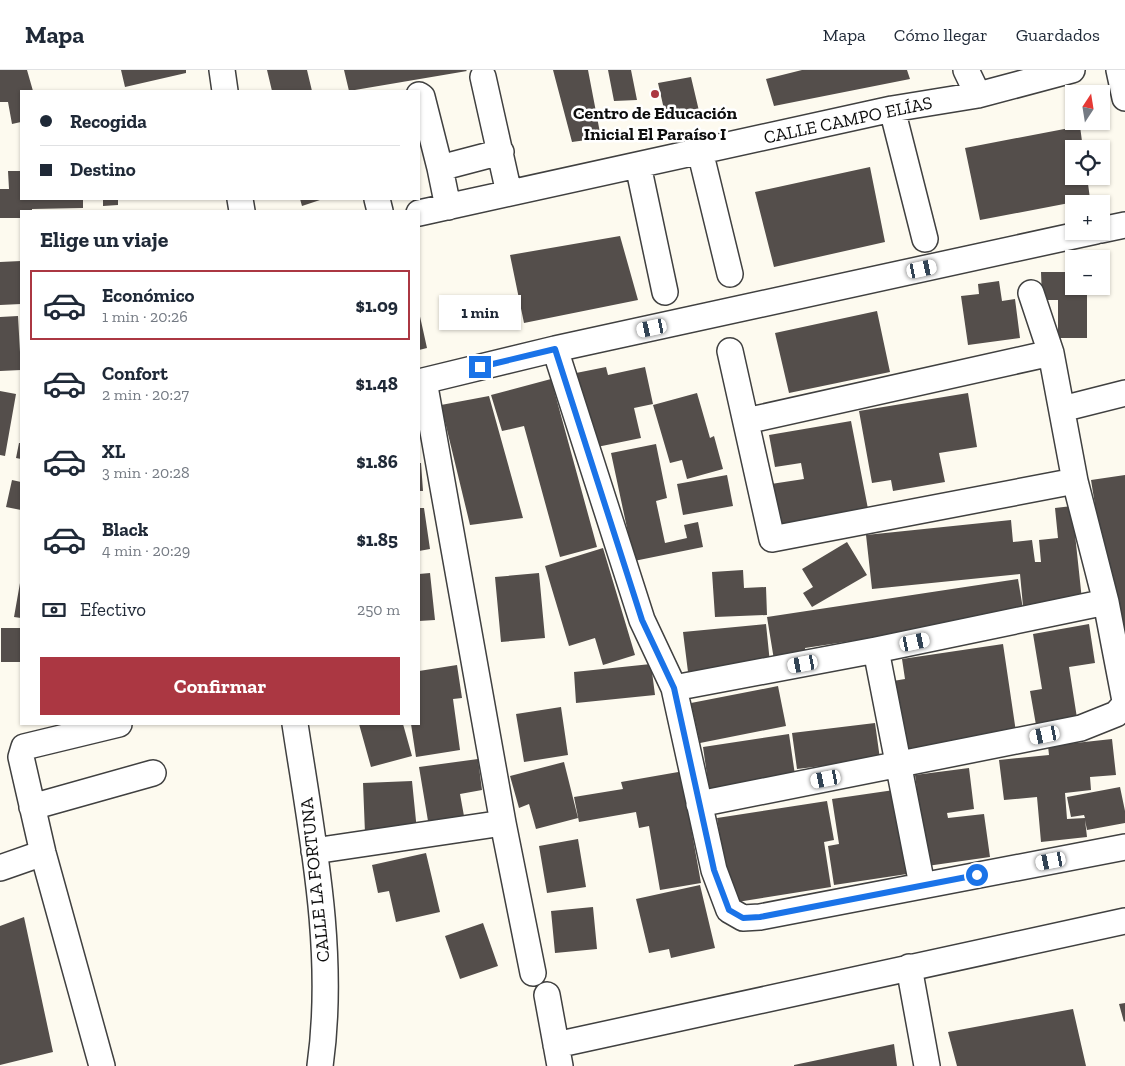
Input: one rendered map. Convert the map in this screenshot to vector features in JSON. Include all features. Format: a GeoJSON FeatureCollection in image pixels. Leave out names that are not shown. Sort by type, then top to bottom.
{"type":"FeatureCollection","features":[{"type":"Feature","properties":{"kind":"street"},"geometry":{"type":"LineString","coordinates":[[222,70],[225,90]]}},
{"type":"Feature","properties":{"kind":"street"},"geometry":{"type":"LineString","coordinates":[[966,70],[978,94]]}},
{"type":"Feature","properties":{"kind":"street","name":"CALLE CAMPO ELÍAS"},"geometry":{"type":"LineString","coordinates":[[420,213],[892,109],[978,94],[1072,70]]}},
{"type":"Feature","properties":{"kind":"street"},"geometry":{"type":"LineString","coordinates":[[1119,70],[1125,98]]}},
{"type":"Feature","properties":{"kind":"street"},"geometry":{"type":"LineString","coordinates":[[483,77],[509,193]]}},
{"type":"Feature","properties":{"kind":"street"},"geometry":{"type":"LineString","coordinates":[[420,96],[422,97],[440,168],[448,207]]}},
{"type":"Feature","properties":{"kind":"street"},"geometry":{"type":"LineString","coordinates":[[892,109],[925,239]]}},
{"type":"Feature","properties":{"kind":"street"},"geometry":{"type":"LineString","coordinates":[[700,151],[730,274]]}},
{"type":"Feature","properties":{"kind":"street"},"geometry":{"type":"LineString","coordinates":[[440,168],[501,152]]}},
{"type":"Feature","properties":{"kind":"street"},"geometry":{"type":"LineString","coordinates":[[638,165],[665,292]]}},
{"type":"Feature","properties":{"kind":"street"},"geometry":{"type":"LineString","coordinates":[[1110,228],[1125,225]]}},
{"type":"Feature","properties":{"kind":"street"},"geometry":{"type":"LineString","coordinates":[[533,973],[503,823],[421,382],[555,349],[1065,238]]}},
{"type":"Feature","properties":{"kind":"street"},"geometry":{"type":"LineString","coordinates":[[699,804],[1081,728],[1116,714],[1125,703],[1106,602],[1075,482],[1051,353],[1031,293]]}},
{"type":"Feature","properties":{"kind":"street"},"geometry":{"type":"LineString","coordinates":[[555,349],[642,620],[674,688],[717,878],[729,910],[743,918],[760,917],[1125,847]]}},
{"type":"Feature","properties":{"kind":"street"},"geometry":{"type":"LineString","coordinates":[[730,351],[772,539],[1075,482]]}},
{"type":"Feature","properties":{"kind":"street"},"geometry":{"type":"LineString","coordinates":[[746,421],[1051,353]]}},
{"type":"Feature","properties":{"kind":"street"},"geometry":{"type":"LineString","coordinates":[[1062,409],[1125,393]]}},
{"type":"Feature","properties":{"kind":"street"},"geometry":{"type":"LineString","coordinates":[[674,688],[876,650],[1106,602]]}},
{"type":"Feature","properties":{"kind":"street"},"geometry":{"type":"LineString","coordinates":[[876,650],[922,885]]}},
{"type":"Feature","properties":{"kind":"street"},"geometry":{"type":"LineString","coordinates":[[102,1066],[43,853],[21,757],[24,747],[115,725]]}},
{"type":"Feature","properties":{"kind":"street","name":"CALLE LA FORTUNA"},"geometry":{"type":"LineString","coordinates":[[295,725],[323,920],[325,980],[320,1066]]}},
{"type":"Feature","properties":{"kind":"street"},"geometry":{"type":"LineString","coordinates":[[32,807],[153,773]]}},
{"type":"Feature","properties":{"kind":"street"},"geometry":{"type":"LineString","coordinates":[[314,851],[503,823]]}},
{"type":"Feature","properties":{"kind":"street"},"geometry":{"type":"LineString","coordinates":[[0,868],[43,853]]}},
{"type":"Feature","properties":{"kind":"street"},"geometry":{"type":"LineString","coordinates":[[547,995],[558,1056],[909,967],[1125,921]]}},
{"type":"Feature","properties":{"kind":"street"},"geometry":{"type":"LineString","coordinates":[[909,967],[927,1066]]}},
{"type":"Feature","properties":{"kind":"building"},"geometry":{"type":"Polygon","coordinates":[[[0,70],[27,70],[33,90],[20,90],[20,122],[12,124],[8,102],[0,102],[0,70]]]}},
{"type":"Feature","properties":{"kind":"building"},"geometry":{"type":"Polygon","coordinates":[[[121,70],[186,70],[186,73],[125,87],[121,70]]]}},
{"type":"Feature","properties":{"kind":"building"},"geometry":{"type":"Polygon","coordinates":[[[267,70],[307,70],[312,90],[272,90],[267,70]]]}},
{"type":"Feature","properties":{"kind":"building"},"geometry":{"type":"Polygon","coordinates":[[[344,70],[467,71],[355,90],[349,90],[344,70]]]}},
{"type":"Feature","properties":{"kind":"building"},"geometry":{"type":"Polygon","coordinates":[[[553,70],[588,70],[601,138],[572,142],[553,70]]]}},
{"type":"Feature","properties":{"kind":"building"},"geometry":{"type":"Polygon","coordinates":[[[608,70],[631,70],[637,100],[614,101],[608,70]]]}},
{"type":"Feature","properties":{"kind":"building"},"geometry":{"type":"Polygon","coordinates":[[[802,70],[907,70],[910,79],[774,106],[766,79],[802,70]]]}},
{"type":"Feature","properties":{"kind":"building"},"geometry":{"type":"Polygon","coordinates":[[[691,77],[699,111],[666,118],[658,83],[691,77]]]}},
{"type":"Feature","properties":{"kind":"building"},"geometry":{"type":"Polygon","coordinates":[[[1065,129],[1081,130],[1082,140],[1065,140],[1065,185],[1088,185],[1089,195],[1065,195],[1065,204],[980,220],[965,148],[1065,129]]]}},
{"type":"Feature","properties":{"kind":"building"},"geometry":{"type":"Polygon","coordinates":[[[870,167],[885,242],[774,267],[755,192],[870,167]]]}},
{"type":"Feature","properties":{"kind":"building"},"geometry":{"type":"Polygon","coordinates":[[[8,171],[20,171],[20,200],[83,200],[83,208],[20,210],[20,218],[0,218],[0,189],[9,189],[8,171]]]}},
{"type":"Feature","properties":{"kind":"building"},"geometry":{"type":"Polygon","coordinates":[[[103,200],[118,200],[118,205],[103,206],[103,200]]]}},
{"type":"Feature","properties":{"kind":"building"},"geometry":{"type":"Polygon","coordinates":[[[300,200],[320,200],[302,206],[300,200]]]}},
{"type":"Feature","properties":{"kind":"building"},"geometry":{"type":"Polygon","coordinates":[[[620,236],[638,300],[524,323],[510,255],[620,236]]]}},
{"type":"Feature","properties":{"kind":"building"},"geometry":{"type":"Polygon","coordinates":[[[20,261],[20,304],[0,305],[0,262],[20,261]]]}},
{"type":"Feature","properties":{"kind":"building"},"geometry":{"type":"Polygon","coordinates":[[[1041,272],[1065,272],[1065,295],[1087,295],[1087,338],[1058,338],[1058,300],[1042,300],[1041,272]]]}},
{"type":"Feature","properties":{"kind":"building"},"geometry":{"type":"Polygon","coordinates":[[[999,281],[1002,301],[1015,299],[1020,338],[968,345],[961,296],[979,294],[978,284],[999,281]]]}},
{"type":"Feature","properties":{"kind":"building"},"geometry":{"type":"Polygon","coordinates":[[[877,311],[890,372],[789,393],[775,333],[877,311]]]}},
{"type":"Feature","properties":{"kind":"building"},"geometry":{"type":"Polygon","coordinates":[[[18,316],[20,370],[0,371],[0,317],[18,316]]]}},
{"type":"Feature","properties":{"kind":"building"},"geometry":{"type":"Polygon","coordinates":[[[420,316],[427,348],[420,350],[420,316]]]}},
{"type":"Feature","properties":{"kind":"building"},"geometry":{"type":"Polygon","coordinates":[[[606,367],[608,375],[645,367],[653,404],[634,408],[641,438],[592,448],[576,373],[606,367]]]}},
{"type":"Feature","properties":{"kind":"building"},"geometry":{"type":"Polygon","coordinates":[[[551,379],[597,547],[560,557],[524,426],[502,431],[491,395],[551,379]]]}},
{"type":"Feature","properties":{"kind":"building"},"geometry":{"type":"Polygon","coordinates":[[[0,391],[16,394],[5,456],[0,455],[0,391]]]}},
{"type":"Feature","properties":{"kind":"building"},"geometry":{"type":"Polygon","coordinates":[[[697,393],[710,438],[714,436],[723,469],[687,479],[682,460],[670,463],[653,405],[697,393]]]}},
{"type":"Feature","properties":{"kind":"building"},"geometry":{"type":"Polygon","coordinates":[[[968,393],[977,447],[939,453],[945,482],[893,491],[891,480],[872,483],[859,411],[968,393]]]}},
{"type":"Feature","properties":{"kind":"building"},"geometry":{"type":"Polygon","coordinates":[[[489,396],[523,518],[470,525],[441,405],[489,396]]]}},
{"type":"Feature","properties":{"kind":"building"},"geometry":{"type":"Polygon","coordinates":[[[851,421],[869,514],[779,529],[771,484],[804,479],[801,463],[775,467],[769,435],[851,421]]]}},
{"type":"Feature","properties":{"kind":"building"},"geometry":{"type":"Polygon","coordinates":[[[19,443],[20,443],[20,459],[16,458],[19,443]]]}},
{"type":"Feature","properties":{"kind":"building"},"geometry":{"type":"Polygon","coordinates":[[[656,444],[667,498],[656,501],[665,543],[687,538],[684,525],[698,522],[703,547],[634,561],[611,453],[656,444]]]}},
{"type":"Feature","properties":{"kind":"building"},"geometry":{"type":"Polygon","coordinates":[[[420,463],[421,463],[423,491],[420,491],[420,463]]]}},
{"type":"Feature","properties":{"kind":"building"},"geometry":{"type":"Polygon","coordinates":[[[727,475],[733,506],[683,515],[677,484],[727,475]]]}},
{"type":"Feature","properties":{"kind":"building"},"geometry":{"type":"Polygon","coordinates":[[[1125,475],[1125,645],[1111,605],[1091,480],[1125,475]]]}},
{"type":"Feature","properties":{"kind":"building"},"geometry":{"type":"Polygon","coordinates":[[[12,480],[20,482],[20,510],[6,507],[12,480]]]}},
{"type":"Feature","properties":{"kind":"building"},"geometry":{"type":"Polygon","coordinates":[[[1072,506],[1082,600],[1023,606],[1020,574],[872,589],[866,535],[1011,520],[1013,542],[1032,540],[1035,562],[1041,562],[1039,540],[1058,538],[1055,508],[1072,506]]]}},
{"type":"Feature","properties":{"kind":"building"},"geometry":{"type":"Polygon","coordinates":[[[420,508],[424,508],[430,549],[420,551],[420,508]]]}},
{"type":"Feature","properties":{"kind":"building"},"geometry":{"type":"Polygon","coordinates":[[[847,542],[867,575],[812,607],[803,593],[813,587],[802,569],[847,542]]]}},
{"type":"Feature","properties":{"kind":"building"},"geometry":{"type":"Polygon","coordinates":[[[603,548],[635,655],[603,665],[595,638],[569,646],[545,566],[603,548]]]}},
{"type":"Feature","properties":{"kind":"building"},"geometry":{"type":"Polygon","coordinates":[[[743,570],[744,588],[766,587],[767,615],[715,617],[712,572],[743,570]]]}},
{"type":"Feature","properties":{"kind":"building"},"geometry":{"type":"Polygon","coordinates":[[[430,573],[435,620],[420,621],[420,574],[430,573]]]}},
{"type":"Feature","properties":{"kind":"building"},"geometry":{"type":"Polygon","coordinates":[[[539,573],[545,638],[501,642],[495,577],[539,573]]]}},
{"type":"Feature","properties":{"kind":"building"},"geometry":{"type":"Polygon","coordinates":[[[1018,579],[1024,615],[805,648],[807,661],[775,666],[767,617],[1018,579]]]}},
{"type":"Feature","properties":{"kind":"building"},"geometry":{"type":"Polygon","coordinates":[[[20,583],[20,618],[14,617],[20,583]]]}},
{"type":"Feature","properties":{"kind":"building"},"geometry":{"type":"Polygon","coordinates":[[[766,624],[770,663],[688,672],[683,632],[766,624]]]}},
{"type":"Feature","properties":{"kind":"building"},"geometry":{"type":"Polygon","coordinates":[[[1089,624],[1095,663],[1069,667],[1077,718],[1036,725],[1030,691],[1042,689],[1033,634],[1089,624]]]}},
{"type":"Feature","properties":{"kind":"building"},"geometry":{"type":"Polygon","coordinates":[[[1,628],[20,628],[20,662],[1,662],[1,628]]]}},
{"type":"Feature","properties":{"kind":"building"},"geometry":{"type":"Polygon","coordinates":[[[1003,644],[1016,732],[905,749],[893,681],[905,679],[902,659],[1003,644]]]}},
{"type":"Feature","properties":{"kind":"building"},"geometry":{"type":"Polygon","coordinates":[[[651,664],[655,695],[576,703],[574,672],[651,664]]]}},
{"type":"Feature","properties":{"kind":"building"},"geometry":{"type":"Polygon","coordinates":[[[457,665],[462,698],[453,699],[460,750],[416,757],[411,725],[420,725],[420,671],[457,665]]]}},
{"type":"Feature","properties":{"kind":"building"},"geometry":{"type":"Polygon","coordinates":[[[778,686],[786,726],[700,743],[691,703],[778,686]]]}},
{"type":"Feature","properties":{"kind":"building"},"geometry":{"type":"Polygon","coordinates":[[[561,707],[568,755],[524,762],[516,714],[561,707]]]}},
{"type":"Feature","properties":{"kind":"building"},"geometry":{"type":"Polygon","coordinates":[[[875,723],[880,759],[797,769],[792,733],[875,723]]]}},
{"type":"Feature","properties":{"kind":"building"},"geometry":{"type":"Polygon","coordinates":[[[359,725],[403,725],[412,756],[371,767],[359,725]]]}},
{"type":"Feature","properties":{"kind":"building"},"geometry":{"type":"Polygon","coordinates":[[[789,734],[795,775],[709,789],[703,747],[789,734]]]}},
{"type":"Feature","properties":{"kind":"building"},"geometry":{"type":"Polygon","coordinates":[[[1112,739],[1116,775],[1090,777],[1091,790],[1065,793],[1067,819],[1085,818],[1084,815],[1071,817],[1067,797],[1120,787],[1125,811],[1125,823],[1087,830],[1085,820],[1087,837],[1041,842],[1037,797],[1004,800],[999,760],[1049,755],[1048,746],[1112,739]]]}},
{"type":"Feature","properties":{"kind":"building"},"geometry":{"type":"Polygon","coordinates":[[[478,759],[482,790],[460,794],[464,816],[428,821],[419,767],[478,759]]]}},
{"type":"Feature","properties":{"kind":"building"},"geometry":{"type":"Polygon","coordinates":[[[564,762],[578,818],[536,829],[529,804],[519,808],[510,776],[564,762]]]}},
{"type":"Feature","properties":{"kind":"building"},"geometry":{"type":"Polygon","coordinates":[[[969,768],[974,809],[947,813],[948,818],[984,814],[990,857],[927,866],[915,775],[969,768]]]}},
{"type":"Feature","properties":{"kind":"building"},"geometry":{"type":"Polygon","coordinates":[[[684,771],[687,805],[701,883],[660,890],[649,826],[639,828],[636,812],[579,822],[574,797],[623,789],[621,782],[684,771]]]}},
{"type":"Feature","properties":{"kind":"building"},"geometry":{"type":"Polygon","coordinates":[[[412,781],[417,831],[365,833],[363,783],[412,781]]]}},
{"type":"Feature","properties":{"kind":"building"},"geometry":{"type":"Polygon","coordinates":[[[894,790],[907,874],[834,885],[828,846],[839,844],[832,799],[894,790]]]}},
{"type":"Feature","properties":{"kind":"building"},"geometry":{"type":"Polygon","coordinates":[[[827,801],[834,840],[824,842],[831,887],[731,903],[717,818],[827,801]]]}},
{"type":"Feature","properties":{"kind":"building"},"geometry":{"type":"Polygon","coordinates":[[[578,839],[586,887],[547,893],[539,846],[578,839]]]}},
{"type":"Feature","properties":{"kind":"building"},"geometry":{"type":"Polygon","coordinates":[[[426,853],[440,912],[396,922],[389,891],[378,893],[372,865],[426,853]]]}},
{"type":"Feature","properties":{"kind":"building"},"geometry":{"type":"Polygon","coordinates":[[[700,885],[715,948],[671,958],[669,949],[649,953],[636,899],[700,885]]]}},
{"type":"Feature","properties":{"kind":"building"},"geometry":{"type":"Polygon","coordinates":[[[593,907],[597,949],[555,953],[551,911],[593,907]]]}},
{"type":"Feature","properties":{"kind":"building"},"geometry":{"type":"Polygon","coordinates":[[[24,917],[53,1052],[0,1065],[0,926],[24,917]]]}},
{"type":"Feature","properties":{"kind":"building"},"geometry":{"type":"Polygon","coordinates":[[[483,923],[498,966],[460,979],[445,936],[483,923]]]}},
{"type":"Feature","properties":{"kind":"building"},"geometry":{"type":"Polygon","coordinates":[[[1125,1003],[1125,1021],[1124,1022],[1119,1004],[1125,1003]]]}},
{"type":"Feature","properties":{"kind":"building"},"geometry":{"type":"Polygon","coordinates":[[[1073,1009],[1086,1066],[957,1066],[948,1032],[1073,1009]]]}},
{"type":"Feature","properties":{"kind":"building"},"geometry":{"type":"Polygon","coordinates":[[[894,1044],[897,1066],[794,1066],[794,1065],[894,1044]]]}},
{"type":"Feature","properties":{"kind":"place","name":"Centro de Educación Inicial El Paraíso I"},"geometry":{"type":"Point","coordinates":[655,94]}},
{"type":"Feature","properties":{"kind":"route"},"geometry":{"type":"LineString","coordinates":[[480,367],[555,349],[642,620],[674,688],[714,870],[729,910],[743,918],[760,917],[977,875]]}}]}
